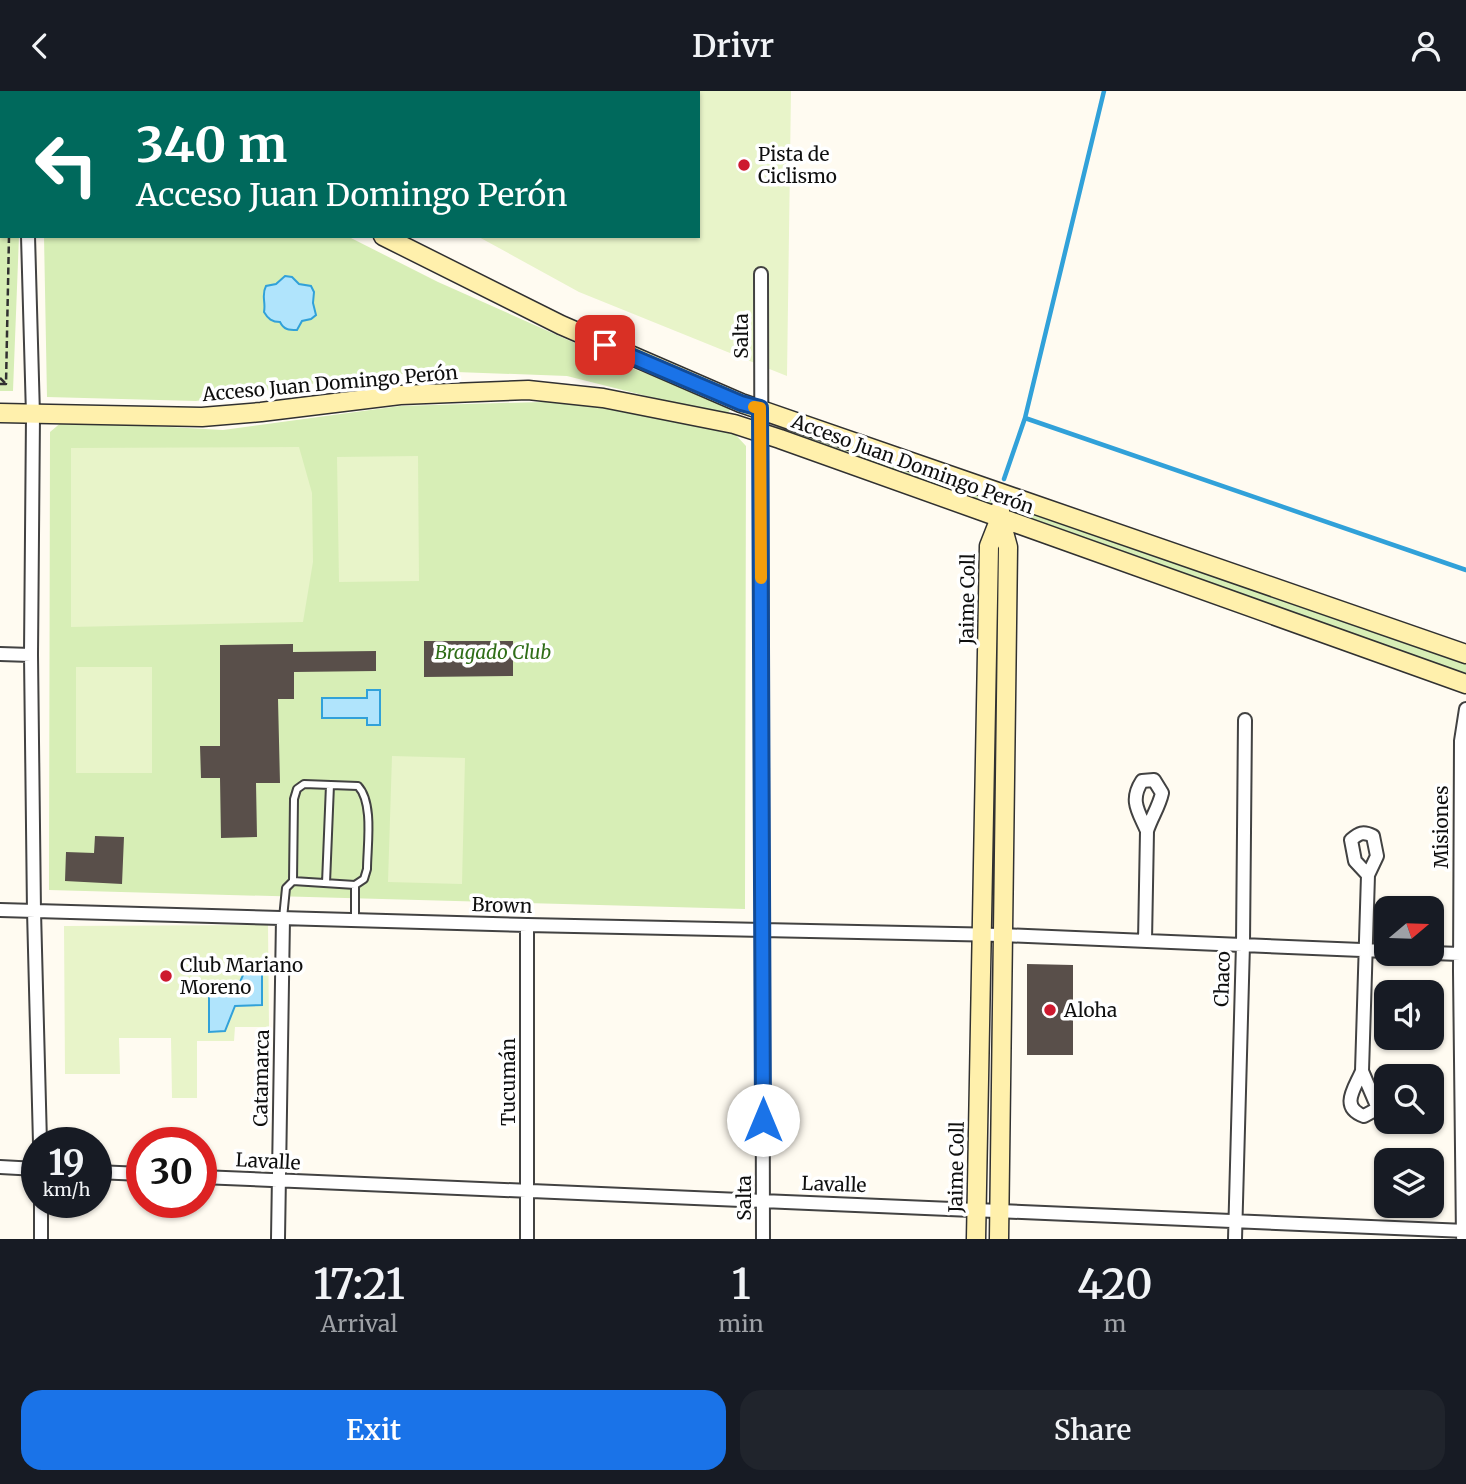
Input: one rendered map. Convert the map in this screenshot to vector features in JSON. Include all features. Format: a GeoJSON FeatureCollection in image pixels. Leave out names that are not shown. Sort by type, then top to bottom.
{"type":"FeatureCollection","features":[{"type":"Feature","properties":{"kind":"main road","name":"Acceso Juan Domingo Perón"},"geometry":{"type":"LineString","coordinates":[[387,238],[561,325],[729,398],[1466,654]]}},
{"type":"Feature","properties":{"kind":"main road","name":"Acceso Juan Domingo Perón"},"geometry":{"type":"LineString","coordinates":[[0,413],[212,416],[400,395],[528,390],[603,398],[734,424],[760,432],[1466,684]]}},
{"type":"Feature","properties":{"kind":"main road"},"geometry":{"type":"LineString","coordinates":[[1000,493],[1000,518]]}},
{"type":"Feature","properties":{"kind":"main road","name":"Jaime Coll"},"geometry":{"type":"LineString","coordinates":[[976,1239],[989,545],[1000,518]]}},
{"type":"Feature","properties":{"kind":"main road","name":"Jaime Coll"},"geometry":{"type":"LineString","coordinates":[[999,1239],[1008,547],[1000,518]]}},
{"type":"Feature","properties":{"kind":"street"},"geometry":{"type":"LineString","coordinates":[[28,238],[33,415],[31,655],[34,911],[40,1127]]}},
{"type":"Feature","properties":{"kind":"street","name":"Salta"},"geometry":{"type":"LineString","coordinates":[[761,274],[763,1239]]}},
{"type":"Feature","properties":{"kind":"street"},"geometry":{"type":"LineString","coordinates":[[0,654],[31,655]]}},
{"type":"Feature","properties":{"kind":"street","name":"Misiones"},"geometry":{"type":"LineString","coordinates":[[1464,1233],[1463,970],[1460,954],[1463,798],[1461,741],[1466,709]]}},
{"type":"Feature","properties":{"kind":"street","name":"Chaco"},"geometry":{"type":"LineString","coordinates":[[1235,1239],[1243,944],[1245,720]]}},
{"type":"Feature","properties":{"kind":"street"},"geometry":{"type":"LineString","coordinates":[[1145,940],[1147,831]]}},
{"type":"Feature","properties":{"kind":"street"},"geometry":{"type":"LineString","coordinates":[[1362,1072],[1368,875]]}},
{"type":"Feature","properties":{"kind":"street","name":"Brown"},"geometry":{"type":"LineString","coordinates":[[0,911],[1002,935],[1374,950]]}},
{"type":"Feature","properties":{"kind":"street","name":"Catamarca"},"geometry":{"type":"LineString","coordinates":[[278,1239],[283,918]]}},
{"type":"Feature","properties":{"kind":"street","name":"Tucumán"},"geometry":{"type":"LineString","coordinates":[[527,925],[527,1239]]}},
{"type":"Feature","properties":{"kind":"street"},"geometry":{"type":"LineString","coordinates":[[1444,953],[1460,954]]}},
{"type":"Feature","properties":{"kind":"street"},"geometry":{"type":"LineString","coordinates":[[0,1167],[21,1168]]}},
{"type":"Feature","properties":{"kind":"street","name":"Lavalle"},"geometry":{"type":"LineString","coordinates":[[217,1178],[999,1212],[1235,1219],[1464,1233]]}},
{"type":"Feature","properties":{"kind":"street"},"geometry":{"type":"LineString","coordinates":[[41,1218],[41,1239]]}},
{"type":"Feature","properties":{"kind":"lane"},"geometry":{"type":"LineString","coordinates":[[283,918],[286,888],[293,881],[294,799],[297,789],[304,784],[358,786],[364,792],[368,803],[367,869],[364,879],[355,885],[293,881]]}},
{"type":"Feature","properties":{"kind":"lane"},"geometry":{"type":"LineString","coordinates":[[326,883],[330,785]]}},
{"type":"Feature","properties":{"kind":"lane"},"geometry":{"type":"LineString","coordinates":[[355,885],[355,920]]}},
{"type":"Feature","properties":{"kind":"path"},"geometry":{"type":"LineString","coordinates":[[6,384],[9,238]]}},
{"type":"Feature","properties":{"kind":"path"},"geometry":{"type":"LineString","coordinates":[[0,378],[6,384]]}},
{"type":"Feature","properties":{"kind":"path"},"geometry":{"type":"LineString","coordinates":[[0,384],[6,384]]}},
{"type":"Feature","properties":{"kind":"green space","name":"Pista de Ciclismo"},"geometry":{"type":"Polygon","coordinates":[[[700,91],[791,91],[787,376],[579,292],[481,238],[700,238],[700,91]]]}},
{"type":"Feature","properties":{"kind":"green space"},"geometry":{"type":"Polygon","coordinates":[[[0,238],[19,238],[13,391],[0,391],[0,238]]]}},
{"type":"Feature","properties":{"kind":"green space"},"geometry":{"type":"Polygon","coordinates":[[[44,238],[351,238],[438,282],[631,368],[727,402],[731,408],[728,413],[722,415],[567,376],[429,371],[324,382],[196,401],[47,397],[44,238]]]}},
{"type":"Feature","properties":{"kind":"green space","name":"Bragado Club"},"geometry":{"type":"Polygon","coordinates":[[[575,401],[732,431],[746,446],[745,909],[49,890],[50,432],[63,421],[223,430],[400,406],[575,401]]]}},
{"type":"Feature","properties":{"kind":"green space"},"geometry":{"type":"Polygon","coordinates":[[[778,422],[1466,664],[1466,674],[776,431],[778,422]]]}},
{"type":"Feature","properties":{"kind":"green space"},"geometry":{"type":"Polygon","coordinates":[[[299,447],[312,493],[313,562],[303,622],[71,627],[71,448],[299,447]]]}},
{"type":"Feature","properties":{"kind":"green space"},"geometry":{"type":"Polygon","coordinates":[[[418,456],[419,581],[339,582],[337,457],[418,456]]]}},
{"type":"Feature","properties":{"kind":"green space"},"geometry":{"type":"Polygon","coordinates":[[[76,667],[152,667],[152,773],[76,773],[76,667]]]}},
{"type":"Feature","properties":{"kind":"green space"},"geometry":{"type":"Polygon","coordinates":[[[392,756],[465,758],[462,884],[388,882],[392,756]]]}},
{"type":"Feature","properties":{"kind":"green space","name":"Club Mariano Moreno"},"geometry":{"type":"Polygon","coordinates":[[[268,925],[269,1027],[235,1027],[234,1041],[197,1041],[197,1098],[172,1098],[171,1038],[119,1038],[120,1074],[65,1074],[64,926],[268,925]]]}},
{"type":"Feature","properties":{"kind":"water"},"geometry":{"type":"Polygon","coordinates":[[[285,276],[292,277],[299,284],[311,286],[314,292],[316,315],[302,321],[297,330],[289,330],[280,322],[270,320],[264,312],[266,286],[276,284],[285,276]]]}},
{"type":"Feature","properties":{"kind":"water"},"geometry":{"type":"Polygon","coordinates":[[[367,690],[380,690],[380,725],[367,725],[367,718],[322,718],[322,698],[367,698],[367,690]]]}},
{"type":"Feature","properties":{"kind":"water"},"geometry":{"type":"Polygon","coordinates":[[[262,965],[262,1005],[235,1006],[225,1031],[209,1032],[209,983],[240,982],[247,966],[262,965]]]}},
{"type":"Feature","properties":{"kind":"building"},"geometry":{"type":"Polygon","coordinates":[[[424,641],[513,641],[513,676],[424,677],[424,641]]]}},
{"type":"Feature","properties":{"kind":"building"},"geometry":{"type":"Polygon","coordinates":[[[293,644],[293,652],[376,651],[376,671],[294,672],[294,699],[278,699],[280,783],[256,783],[257,837],[221,838],[220,778],[201,778],[200,746],[220,746],[220,645],[293,644]]]}},
{"type":"Feature","properties":{"kind":"building"},"geometry":{"type":"Polygon","coordinates":[[[95,836],[124,837],[122,884],[65,881],[66,852],[94,853],[95,836]]]}},
{"type":"Feature","properties":{"kind":"building","name":"Aloha"},"geometry":{"type":"Polygon","coordinates":[[[1027,964],[1073,965],[1073,1055],[1027,1055],[1027,964]]]}},
{"type":"Feature","properties":{"kind":"waterway"},"geometry":{"type":"LineString","coordinates":[[1004,479],[1025,418],[1104,91]]}},
{"type":"Feature","properties":{"kind":"waterway"},"geometry":{"type":"LineString","coordinates":[[1025,418],[1466,570]]}},
{"type":"Feature","properties":{"kind":"slow traffic"},"geometry":{"type":"LineString","coordinates":[[754,407],[760,408],[761,578]]}},
{"type":"Feature","properties":{"kind":"place","name":"Pista de Ciclismo"},"geometry":{"type":"Point","coordinates":[744,165]}},
{"type":"Feature","properties":{"kind":"place","name":"Club Mariano Moreno"},"geometry":{"type":"Point","coordinates":[166,976]}},
{"type":"Feature","properties":{"kind":"place","name":"Aloha"},"geometry":{"type":"Point","coordinates":[1050,1010]}},
{"type":"Feature","properties":{"kind":"route"},"geometry":{"type":"LineString","coordinates":[[605,345],[741,403],[760,408],[763,1120]]}}]}
